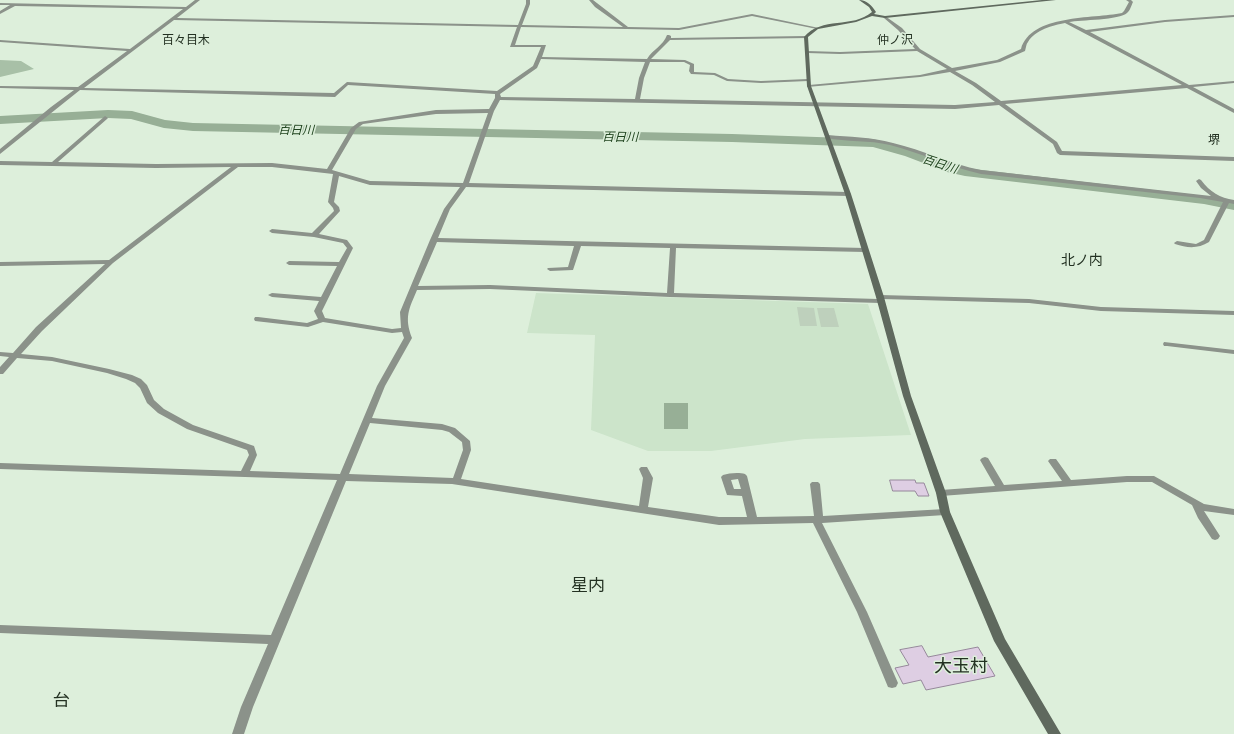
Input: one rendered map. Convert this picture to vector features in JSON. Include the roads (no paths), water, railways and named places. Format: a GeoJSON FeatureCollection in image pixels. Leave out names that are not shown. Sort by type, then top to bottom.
{"type":"FeatureCollection","features":[{"type":"Feature","properties":{"kind":"street"},"geometry":{"type":"LineString","coordinates":[[0,152],[78,89],[198,0]]}},
{"type":"Feature","properties":{"kind":"street"},"geometry":{"type":"LineString","coordinates":[[238,734],[247,707],[380,386],[408,338],[405,330],[404,312],[433,240],[447,209],[465,185],[498,95],[510,84],[534,67],[540,58],[544,46],[512,46],[528,4],[528,0]]}},
{"type":"Feature","properties":{"kind":"street"},"geometry":{"type":"LineString","coordinates":[[591,0],[593,3],[611,14],[627,28]]}},
{"type":"Feature","properties":{"kind":"street"},"geometry":{"type":"LineString","coordinates":[[861,0],[872,8],[874,12],[871,16]]}},
{"type":"Feature","properties":{"kind":"street"},"geometry":{"type":"LineString","coordinates":[[668,39],[806,37],[817,28],[871,16],[885,17],[1054,0]]}},
{"type":"Feature","properties":{"kind":"street"},"geometry":{"type":"LineString","coordinates":[[809,86],[920,76],[998,61],[1022,50],[1027,39],[1043,28],[1066,22],[1124,14],[1131,2],[1128,0]]}},
{"type":"Feature","properties":{"kind":"street"},"geometry":{"type":"LineString","coordinates":[[0,4],[188,8]]}},
{"type":"Feature","properties":{"kind":"street"},"geometry":{"type":"LineString","coordinates":[[0,13],[14,5]]}},
{"type":"Feature","properties":{"kind":"street"},"geometry":{"type":"LineString","coordinates":[[174,19],[679,29],[752,15],[817,28]]}},
{"type":"Feature","properties":{"kind":"street"},"geometry":{"type":"LineString","coordinates":[[1085,31],[1165,21],[1234,16]]}},
{"type":"Feature","properties":{"kind":"street"},"geometry":{"type":"LineString","coordinates":[[885,17],[900,29],[918,50],[974,84],[1055,143],[1060,153],[1234,160]]}},
{"type":"Feature","properties":{"kind":"street"},"geometry":{"type":"LineString","coordinates":[[1066,22],[1234,112]]}},
{"type":"Feature","properties":{"kind":"street"},"geometry":{"type":"LineString","coordinates":[[637,100],[639,86],[648,60],[668,39],[670,29]]}},
{"type":"Feature","properties":{"kind":"street"},"geometry":{"type":"LineString","coordinates":[[806,37],[809,86],[848,194],[880,299],[907,396],[945,512],[1000,641],[1055,734]]}},
{"type":"Feature","properties":{"kind":"street"},"geometry":{"type":"LineString","coordinates":[[0,41],[131,50]]}},
{"type":"Feature","properties":{"kind":"street"},"geometry":{"type":"LineString","coordinates":[[807,52],[840,53],[918,50]]}},
{"type":"Feature","properties":{"kind":"street"},"geometry":{"type":"LineString","coordinates":[[540,58],[685,61],[692,64],[691,71],[693,73],[715,74],[730,80],[765,82],[808,80]]}},
{"type":"Feature","properties":{"kind":"street"},"geometry":{"type":"LineString","coordinates":[[0,87],[335,95],[347,83],[498,95],[637,100],[955,107],[1234,82]]}},
{"type":"Feature","properties":{"kind":"street"},"geometry":{"type":"LineString","coordinates":[[328,171],[353,130],[361,123],[436,112],[491,111]]}},
{"type":"Feature","properties":{"kind":"street"},"geometry":{"type":"LineString","coordinates":[[53,164],[105,118]]}},
{"type":"Feature","properties":{"kind":"street"},"geometry":{"type":"LineString","coordinates":[[829,140],[889,143],[950,165],[981,172],[1234,202]]}},
{"type":"Feature","properties":{"kind":"street"},"geometry":{"type":"LineString","coordinates":[[0,163],[156,166],[272,165],[328,171],[370,183],[848,194]]}},
{"type":"Feature","properties":{"kind":"street"},"geometry":{"type":"LineString","coordinates":[[0,372],[39,329],[112,262],[236,166]]}},
{"type":"Feature","properties":{"kind":"street"},"geometry":{"type":"LineString","coordinates":[[314,235],[337,211],[336,207],[331,202],[336,174]]}},
{"type":"Feature","properties":{"kind":"street"},"geometry":{"type":"LineString","coordinates":[[1199,181],[1203,187],[1224,202]]}},
{"type":"Feature","properties":{"kind":"street"},"geometry":{"type":"LineString","coordinates":[[1177,243],[1195,246],[1201,245],[1207,241],[1224,202]]}},
{"type":"Feature","properties":{"kind":"street"},"geometry":{"type":"LineString","coordinates":[[272,230],[342,240],[348,244],[350,248],[318,311],[322,320]]}},
{"type":"Feature","properties":{"kind":"street"},"geometry":{"type":"LineString","coordinates":[[433,240],[865,250]]}},
{"type":"Feature","properties":{"kind":"street"},"geometry":{"type":"LineString","coordinates":[[550,269],[572,269],[578,244]]}},
{"type":"Feature","properties":{"kind":"street"},"geometry":{"type":"LineString","coordinates":[[670,295],[673,246]]}},
{"type":"Feature","properties":{"kind":"street"},"geometry":{"type":"LineString","coordinates":[[0,264],[112,262]]}},
{"type":"Feature","properties":{"kind":"street"},"geometry":{"type":"LineString","coordinates":[[289,263],[341,264]]}},
{"type":"Feature","properties":{"kind":"street"},"geometry":{"type":"LineString","coordinates":[[414,288],[490,287],[670,295],[1028,301],[1101,310],[1234,314]]}},
{"type":"Feature","properties":{"kind":"street"},"geometry":{"type":"LineString","coordinates":[[272,295],[323,299]]}},
{"type":"Feature","properties":{"kind":"street"},"geometry":{"type":"LineString","coordinates":[[258,320],[308,325],[322,320],[392,331],[405,330]]}},
{"type":"Feature","properties":{"kind":"street"},"geometry":{"type":"LineString","coordinates":[[1167,344],[1234,352]]}},
{"type":"Feature","properties":{"kind":"street"},"geometry":{"type":"LineString","coordinates":[[0,354],[52,359],[109,371],[138,381],[144,387],[150,401],[161,411],[190,427],[251,448],[253,455],[244,474]]}},
{"type":"Feature","properties":{"kind":"street"},"geometry":{"type":"LineString","coordinates":[[366,420],[442,427],[452,430],[466,441],[467,450],[456,481]]}},
{"type":"Feature","properties":{"kind":"street"},"geometry":{"type":"LineString","coordinates":[[985,460],[1001,488]]}},
{"type":"Feature","properties":{"kind":"street"},"geometry":{"type":"LineString","coordinates":[[1053,461],[1068,483]]}},
{"type":"Feature","properties":{"kind":"street"},"geometry":{"type":"LineString","coordinates":[[0,466],[342,476],[456,481],[719,521],[818,520],[945,512]]}},
{"type":"Feature","properties":{"kind":"street"},"geometry":{"type":"LineString","coordinates":[[643,510],[648,478],[644,469]]}},
{"type":"Feature","properties":{"kind":"street"},"geometry":{"type":"LineString","coordinates":[[940,493],[1128,479],[1154,479],[1196,504],[1212,510],[1234,512]]}},
{"type":"Feature","properties":{"kind":"street"},"geometry":{"type":"LineString","coordinates":[[815,484],[818,520],[862,612],[892,683]]}},
{"type":"Feature","properties":{"kind":"street"},"geometry":{"type":"LineString","coordinates":[[746,492],[753,521]]}},
{"type":"Feature","properties":{"kind":"street"},"geometry":{"type":"LineString","coordinates":[[1196,504],[1201,516],[1214,536]]}},
{"type":"Feature","properties":{"kind":"street"},"geometry":{"type":"LineString","coordinates":[[0,630],[276,640]]}},
{"type":"Feature","properties":{"kind":"waterway","name":"百日川"},"geometry":{"type":"LineString","coordinates":[[0,120],[108,114],[132,115],[164,124],[193,127],[732,138],[873,143],[910,153],[952,169],[965,172],[1204,200],[1234,206]]}},
{"type":"Feature","properties":{"kind":"district","name":"百々目木"},"geometry":{"type":"Point","coordinates":[186,40]}},
{"type":"Feature","properties":{"kind":"district","name":"仲ノ沢"},"geometry":{"type":"Point","coordinates":[895,40]}},
{"type":"Feature","properties":{"kind":"district","name":"堺"},"geometry":{"type":"Point","coordinates":[1214,140]}},
{"type":"Feature","properties":{"kind":"district","name":"北ノ内"},"geometry":{"type":"Point","coordinates":[1082,260]}},
{"type":"Feature","properties":{"kind":"district","name":"星内"},"geometry":{"type":"Point","coordinates":[588,585]}},
{"type":"Feature","properties":{"kind":"district","name":"大玉村"},"geometry":{"type":"Point","coordinates":[961,666]}},
{"type":"Feature","properties":{"kind":"district","name":"台"},"geometry":{"type":"Point","coordinates":[61,700]}}]}
